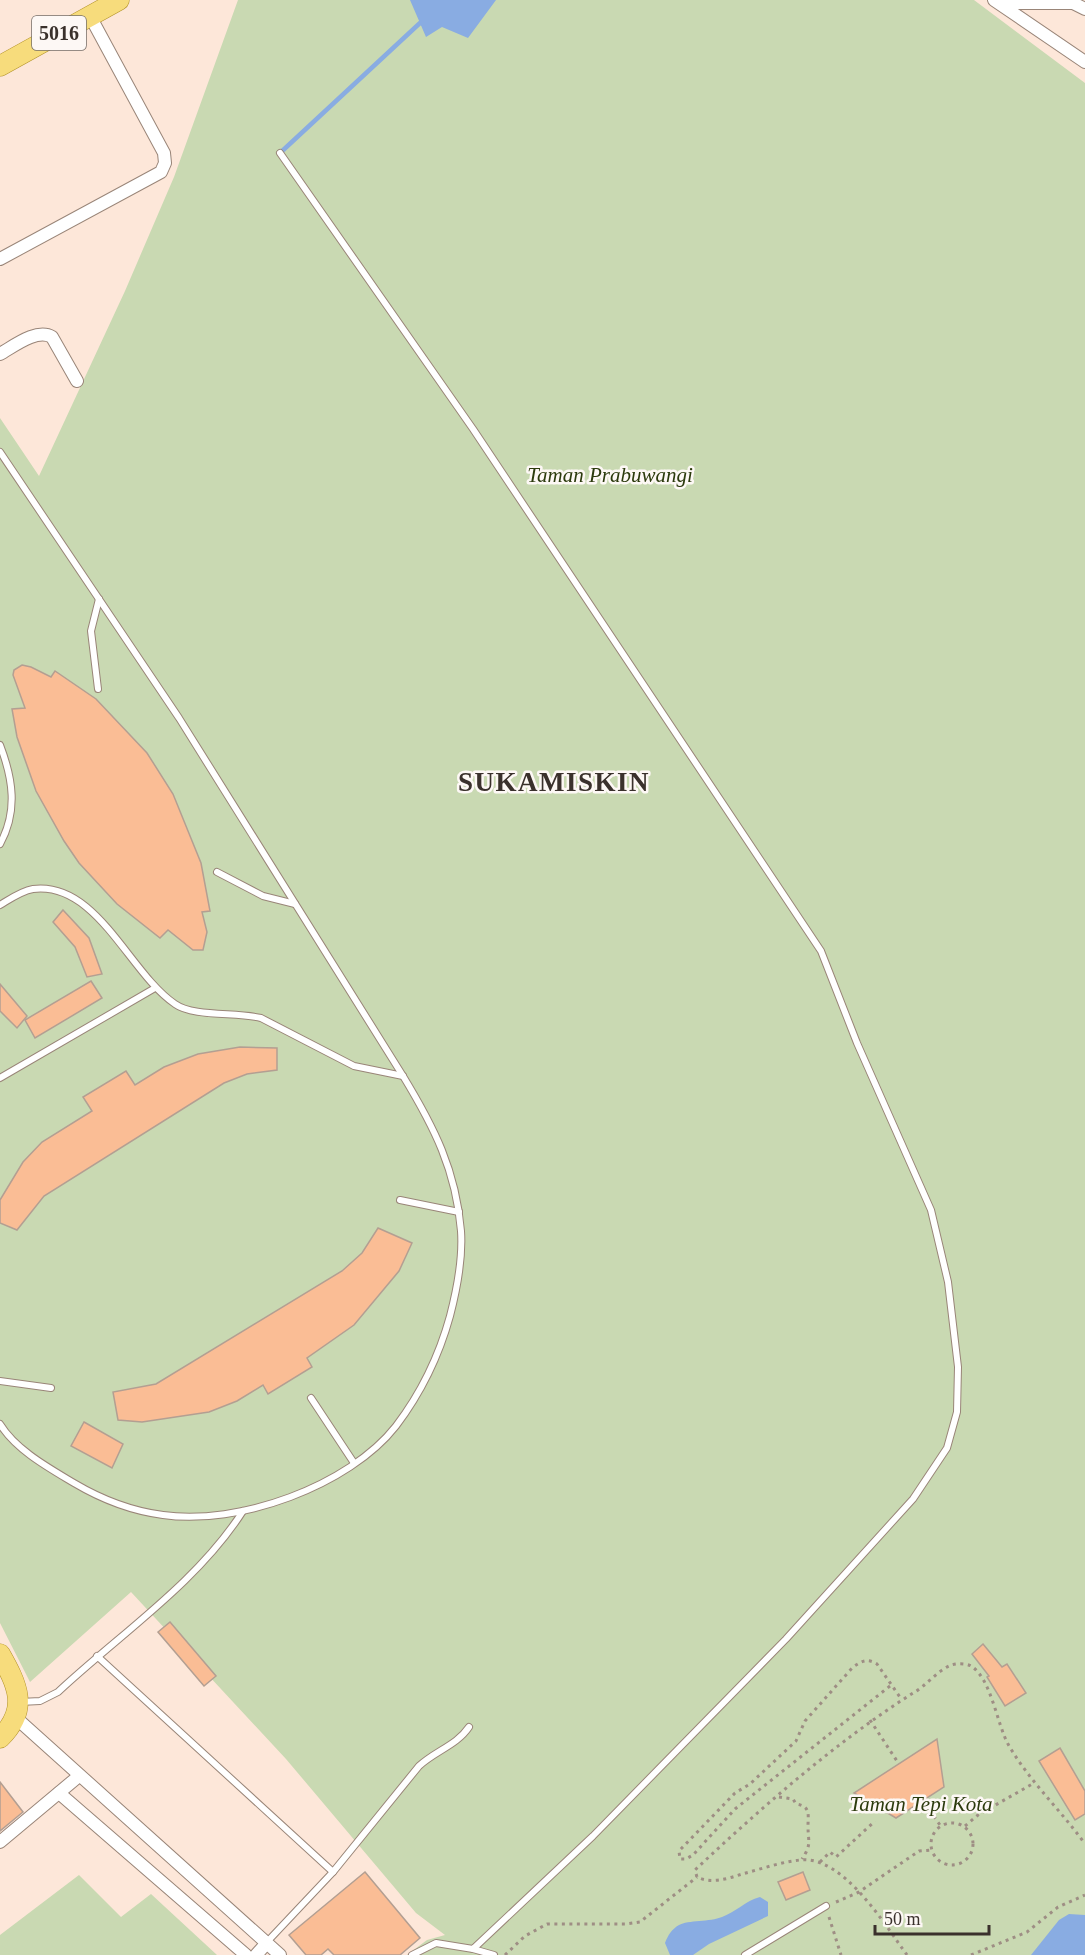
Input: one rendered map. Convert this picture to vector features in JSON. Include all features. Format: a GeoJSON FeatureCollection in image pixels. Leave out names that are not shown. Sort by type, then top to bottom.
{"type":"FeatureCollection","features":[{"type":"Feature","properties":{"kind":"main road","name":"5016"},"geometry":{"type":"LineString","coordinates":[[0,66],[119,0]]}},
{"type":"Feature","properties":{"kind":"main road"},"geometry":{"type":"LineString","coordinates":[[0,1654],[19,1691],[17,1710],[0,1738]]}},
{"type":"Feature","properties":{"kind":"street"},"geometry":{"type":"LineString","coordinates":[[996,1],[1073,3],[1085,9]]}},
{"type":"Feature","properties":{"kind":"street"},"geometry":{"type":"LineString","coordinates":[[996,1],[1085,62]]}},
{"type":"Feature","properties":{"kind":"street"},"geometry":{"type":"LineString","coordinates":[[0,259],[161,172],[165,163],[164,153],[90,16]]}},
{"type":"Feature","properties":{"kind":"street"},"geometry":{"type":"LineString","coordinates":[[0,354],[38,334],[46,334],[52,338],[77,381]]}},
{"type":"Feature","properties":{"kind":"street"},"geometry":{"type":"LineString","coordinates":[[17,1710],[79,1776],[280,1955]]}},
{"type":"Feature","properties":{"kind":"street"},"geometry":{"type":"LineString","coordinates":[[0,1842],[79,1776]]}},
{"type":"Feature","properties":{"kind":"street"},"geometry":{"type":"LineString","coordinates":[[59,1792],[246,1955]]}},
{"type":"Feature","properties":{"kind":"street"},"geometry":{"type":"LineString","coordinates":[[256,1955],[266,1944]]}},
{"type":"Feature","properties":{"kind":"lane"},"geometry":{"type":"LineString","coordinates":[[280,153],[473,429],[821,951],[857,1042],[931,1210],[948,1282],[955,1331],[958,1367],[957,1412],[947,1448],[913,1499],[786,1639],[593,1836],[474,1949]]}},
{"type":"Feature","properties":{"kind":"lane"},"geometry":{"type":"LineString","coordinates":[[0,452],[179,718],[433,1127],[448,1162],[459,1212],[461,1260],[444,1340],[424,1383],[395,1427],[374,1448],[354,1463],[295,1497],[243,1511],[165,1516],[129,1508],[89,1492],[44,1465],[0,1424]]}},
{"type":"Feature","properties":{"kind":"lane"},"geometry":{"type":"LineString","coordinates":[[98,689],[92,631],[99,599]]}},
{"type":"Feature","properties":{"kind":"lane"},"geometry":{"type":"LineString","coordinates":[[0,745],[10,777],[13,808],[0,844]]}},
{"type":"Feature","properties":{"kind":"lane"},"geometry":{"type":"LineString","coordinates":[[217,872],[263,896],[296,904]]}},
{"type":"Feature","properties":{"kind":"lane"},"geometry":{"type":"LineString","coordinates":[[0,905],[32,889],[70,896],[98,918],[155,988],[177,1006],[188,1010],[245,1014],[261,1018],[354,1066],[403,1076]]}},
{"type":"Feature","properties":{"kind":"lane"},"geometry":{"type":"LineString","coordinates":[[0,1078],[155,988]]}},
{"type":"Feature","properties":{"kind":"lane"},"geometry":{"type":"LineString","coordinates":[[400,1200],[459,1212]]}},
{"type":"Feature","properties":{"kind":"lane"},"geometry":{"type":"LineString","coordinates":[[0,1381],[51,1388]]}},
{"type":"Feature","properties":{"kind":"lane"},"geometry":{"type":"LineString","coordinates":[[311,1398],[354,1463]]}},
{"type":"Feature","properties":{"kind":"lane"},"geometry":{"type":"LineString","coordinates":[[17,1710],[58,1692],[195,1569],[228,1535],[243,1511]]}},
{"type":"Feature","properties":{"kind":"lane"},"geometry":{"type":"LineString","coordinates":[[97,1656],[333,1872]]}},
{"type":"Feature","properties":{"kind":"lane"},"geometry":{"type":"LineString","coordinates":[[266,1944],[333,1872],[419,1766],[432,1754],[461,1739],[469,1727]]}},
{"type":"Feature","properties":{"kind":"lane"},"geometry":{"type":"LineString","coordinates":[[745,1955],[826,1906]]}},
{"type":"Feature","properties":{"kind":"lane"},"geometry":{"type":"LineString","coordinates":[[412,1955],[436,1943],[474,1949],[494,1955]]}},
{"type":"Feature","properties":{"kind":"path"},"geometry":{"type":"LineString","coordinates":[[890,1686],[735,1809],[693,1855],[686,1859],[680,1858],[679,1851],[735,1793],[750,1784],[796,1741],[806,1721],[853,1667],[870,1660],[877,1664],[890,1686],[902,1700]]}},
{"type":"Feature","properties":{"kind":"path"},"geometry":{"type":"LineString","coordinates":[[697,1877],[695,1870],[750,1819],[870,1720],[949,1666],[960,1664],[971,1666],[987,1688],[1007,1743],[1034,1783],[1085,1844]]}},
{"type":"Feature","properties":{"kind":"path"},"geometry":{"type":"LineString","coordinates":[[870,1720],[897,1761]]}},
{"type":"Feature","properties":{"kind":"path"},"geometry":{"type":"LineString","coordinates":[[966,1826],[978,1815],[1034,1783]]}},
{"type":"Feature","properties":{"kind":"path"},"geometry":{"type":"LineString","coordinates":[[779,1797],[794,1799],[796,1804],[805,1807],[810,1813],[810,1844],[802,1859]]}},
{"type":"Feature","properties":{"kind":"path"},"geometry":{"type":"LineString","coordinates":[[925,1804],[940,1825]]}},
{"type":"Feature","properties":{"kind":"path"},"geometry":{"type":"LineString","coordinates":[[820,1862],[830,1852],[836,1857],[876,1821]]}},
{"type":"Feature","properties":{"kind":"path"},"geometry":{"type":"LineString","coordinates":[[952,1822],[966,1826],[973,1838],[973,1851],[964,1862],[951,1866],[938,1861],[931,1850],[931,1836],[940,1825],[952,1822]]}},
{"type":"Feature","properties":{"kind":"path"},"geometry":{"type":"LineString","coordinates":[[841,1955],[826,1906],[859,1892],[919,1851],[931,1850]]}},
{"type":"Feature","properties":{"kind":"path"},"geometry":{"type":"LineString","coordinates":[[697,1877],[706,1881],[727,1879],[802,1859],[820,1862],[842,1876],[859,1892],[907,1955]]}},
{"type":"Feature","properties":{"kind":"path"},"geometry":{"type":"LineString","coordinates":[[504,1955],[525,1936],[548,1924],[640,1922],[697,1877]]}},
{"type":"Feature","properties":{"kind":"path"},"geometry":{"type":"LineString","coordinates":[[971,1955],[1027,1932],[1058,1908],[1085,1895]]}},
{"type":"Feature","properties":{"kind":"green space","name":"Taman Prabuwangi"},"geometry":{"type":"Polygon","coordinates":[[[238,0],[974,0],[1085,83],[1085,1955],[407,1955],[427,1940],[445,1935],[416,1913],[286,1759],[131,1592],[30,1682],[0,1623],[0,418],[39,476],[125,291],[174,177],[238,0]]]}},
{"type":"Feature","properties":{"kind":"green space"},"geometry":{"type":"Polygon","coordinates":[[[79,1875],[121,1917],[151,1894],[217,1955],[0,1955],[0,1935],[79,1875]]]}},
{"type":"Feature","properties":{"kind":"water"},"geometry":{"type":"Polygon","coordinates":[[[410,0],[496,0],[468,38],[442,27],[426,37],[410,0]]]}},
{"type":"Feature","properties":{"kind":"water"},"geometry":{"type":"Polygon","coordinates":[[[760,1897],[768,1902],[768,1916],[709,1944],[693,1955],[670,1955],[665,1943],[670,1932],[683,1923],[722,1917],[760,1897]]]}},
{"type":"Feature","properties":{"kind":"water"},"geometry":{"type":"Polygon","coordinates":[[[1069,1914],[1085,1915],[1085,1955],[1031,1955],[1059,1920],[1069,1914]]]}},
{"type":"Feature","properties":{"kind":"building"},"geometry":{"type":"Polygon","coordinates":[[[22,665],[51,677],[55,671],[96,699],[147,753],[173,794],[201,863],[210,911],[202,912],[207,932],[203,950],[193,950],[168,930],[160,938],[117,904],[79,863],[64,841],[36,791],[17,737],[12,709],[25,708],[13,675],[14,670],[22,665]]]}},
{"type":"Feature","properties":{"kind":"building"},"geometry":{"type":"Polygon","coordinates":[[[63,910],[89,938],[102,974],[87,977],[75,947],[53,922],[63,910]]]}},
{"type":"Feature","properties":{"kind":"building"},"geometry":{"type":"Polygon","coordinates":[[[91,981],[102,998],[35,1038],[25,1020],[91,981]]]}},
{"type":"Feature","properties":{"kind":"building"},"geometry":{"type":"Polygon","coordinates":[[[0,984],[27,1016],[17,1028],[0,1011],[0,984]]]}},
{"type":"Feature","properties":{"kind":"building"},"geometry":{"type":"Polygon","coordinates":[[[240,1047],[277,1048],[277,1070],[247,1074],[224,1083],[44,1196],[17,1230],[0,1223],[0,1200],[23,1162],[42,1142],[92,1111],[83,1097],[126,1071],[135,1085],[164,1067],[198,1054],[240,1047]]]}},
{"type":"Feature","properties":{"kind":"building"},"geometry":{"type":"Polygon","coordinates":[[[378,1228],[412,1243],[399,1271],[354,1325],[307,1358],[312,1367],[268,1394],[263,1385],[237,1401],[209,1412],[142,1422],[118,1420],[113,1392],[156,1384],[342,1271],[362,1253],[378,1228]]]}},
{"type":"Feature","properties":{"kind":"building"},"geometry":{"type":"Polygon","coordinates":[[[84,1422],[123,1444],[112,1468],[71,1446],[84,1422]]]}},
{"type":"Feature","properties":{"kind":"building"},"geometry":{"type":"Polygon","coordinates":[[[170,1622],[216,1676],[204,1686],[158,1632],[170,1622]]]}},
{"type":"Feature","properties":{"kind":"building"},"geometry":{"type":"Polygon","coordinates":[[[983,1644],[1002,1667],[1007,1664],[1026,1693],[1005,1706],[987,1677],[989,1676],[972,1654],[983,1644]]]}},
{"type":"Feature","properties":{"kind":"building"},"geometry":{"type":"Polygon","coordinates":[[[937,1739],[944,1787],[896,1818],[854,1793],[937,1739]]]}},
{"type":"Feature","properties":{"kind":"building"},"geometry":{"type":"Polygon","coordinates":[[[1060,1748],[1085,1791],[1085,1814],[1075,1820],[1039,1761],[1060,1748]]]}},
{"type":"Feature","properties":{"kind":"building"},"geometry":{"type":"Polygon","coordinates":[[[0,1782],[23,1812],[0,1831],[0,1782]]]}},
{"type":"Feature","properties":{"kind":"building"},"geometry":{"type":"Polygon","coordinates":[[[365,1872],[420,1938],[400,1955],[334,1955],[328,1949],[321,1955],[306,1955],[289,1935],[365,1872]]]}},
{"type":"Feature","properties":{"kind":"building"},"geometry":{"type":"Polygon","coordinates":[[[803,1872],[810,1890],[786,1900],[778,1882],[803,1872]]]}},
{"type":"Feature","properties":{"kind":"waterway"},"geometry":{"type":"LineString","coordinates":[[280,153],[420,23]]}},
{"type":"Feature","properties":{"kind":"district","name":"SUKAMISKIN"},"geometry":{"type":"Point","coordinates":[554,782]}},
{"type":"Feature","properties":{"kind":"park label","name":"Taman Tepi Kota"},"geometry":{"type":"Point","coordinates":[921,1804]}}]}
